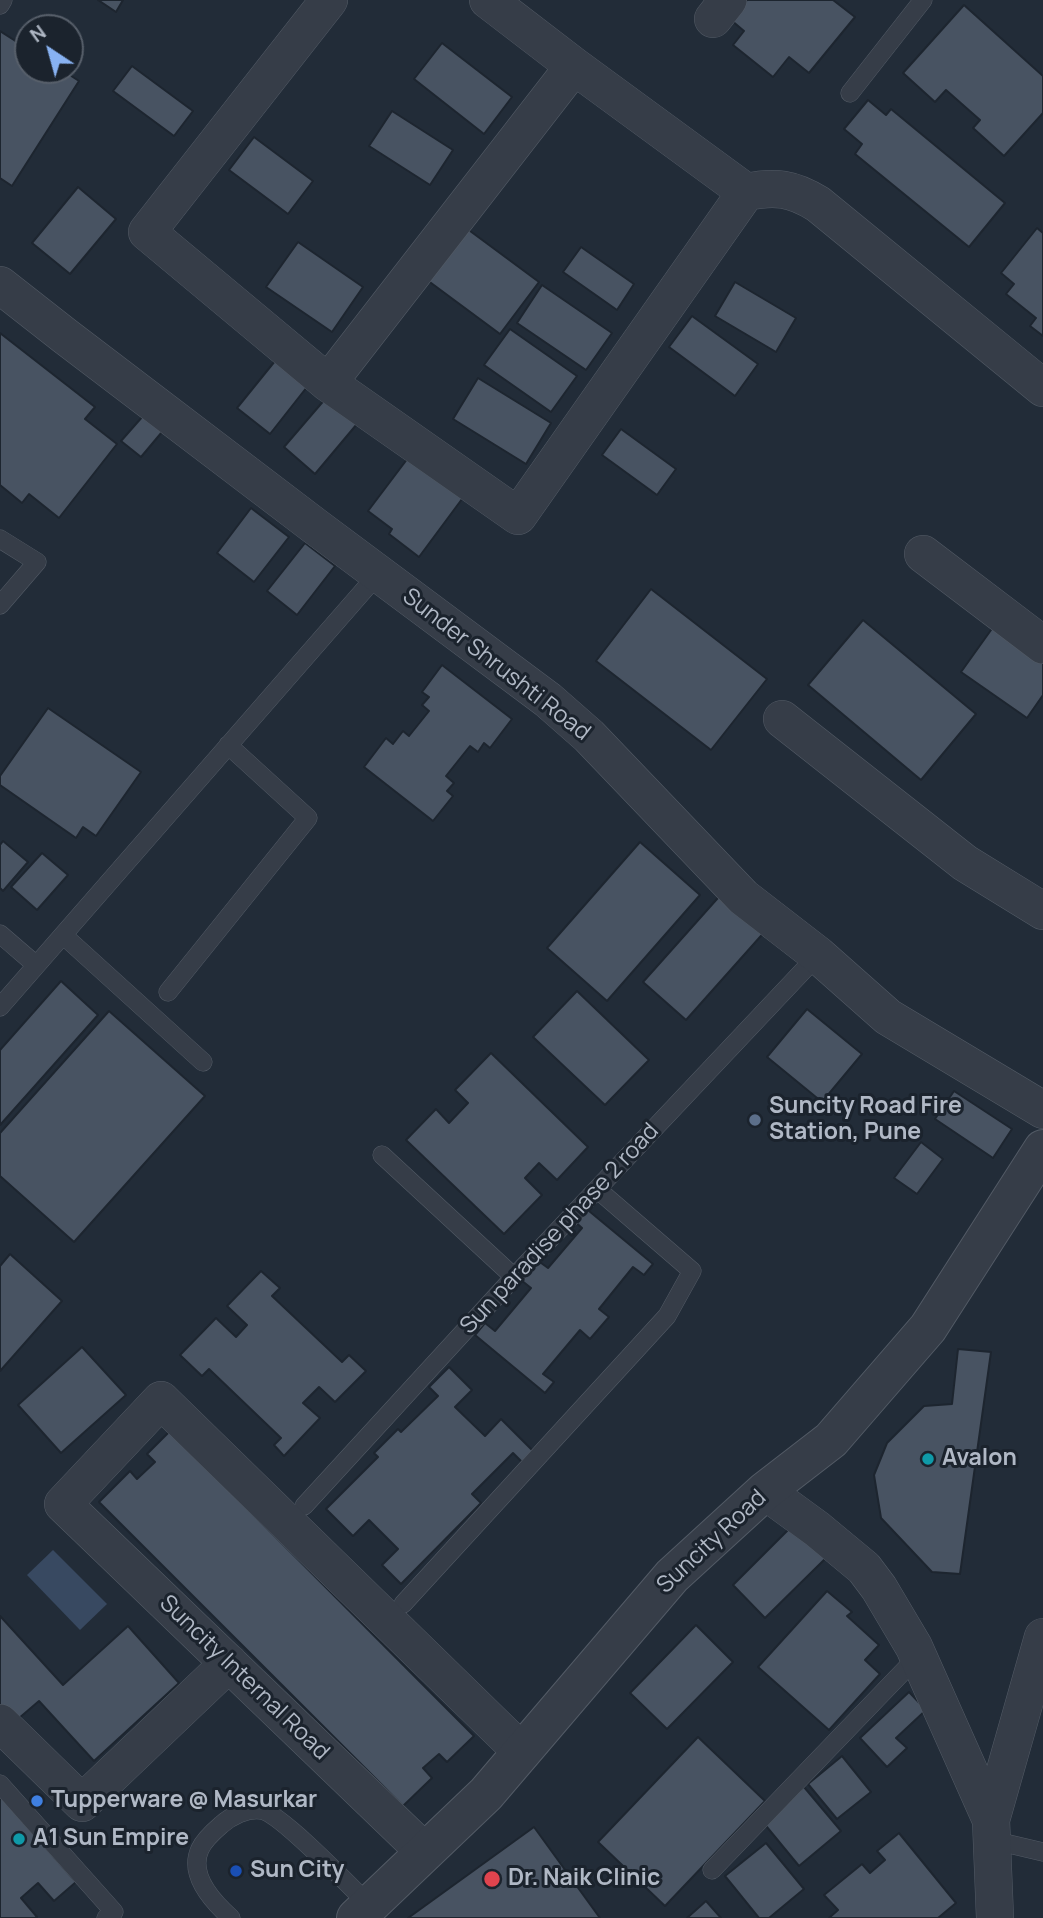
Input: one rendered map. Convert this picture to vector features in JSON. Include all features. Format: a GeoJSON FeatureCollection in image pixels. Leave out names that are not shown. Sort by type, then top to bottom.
{"type":"FeatureCollection","features":[{"type":"Feature","properties":{"kind":"street"},"geometry":{"type":"LineString","coordinates":[[330,0],[147,232],[328,383],[518,516],[746,192],[766,188],[783,189],[803,195],[818,204],[1043,388]]}},
{"type":"Feature","properties":{"kind":"street"},"geometry":{"type":"LineString","coordinates":[[488,0],[746,192]]}},
{"type":"Feature","properties":{"kind":"street"},"geometry":{"type":"LineString","coordinates":[[328,383],[574,66]]}},
{"type":"Feature","properties":{"kind":"street","name":"Sunder Shrushti Road"},"geometry":{"type":"LineString","coordinates":[[0,285],[65,337],[548,700],[589,736],[743,897],[818,954],[888,1017],[1043,1110]]}},
{"type":"Feature","properties":{"kind":"street"},"geometry":{"type":"LineString","coordinates":[[923,554],[1043,645]]}},
{"type":"Feature","properties":{"kind":"street"},"geometry":{"type":"LineString","coordinates":[[782,719],[965,863],[1043,911]]}},
{"type":"Feature","properties":{"kind":"street","name":"Suncity Road"},"geometry":{"type":"LineString","coordinates":[[363,1912],[486,1794],[672,1576],[765,1491],[831,1440],[928,1328],[1043,1149]]}},
{"type":"Feature","properties":{"kind":"street","name":"Suncity Internal Road"},"geometry":{"type":"LineString","coordinates":[[425,1852],[62,1504],[161,1400],[522,1752]]}},
{"type":"Feature","properties":{"kind":"street"},"geometry":{"type":"LineString","coordinates":[[765,1491],[864,1568],[879,1588],[918,1656],[991,1830]]}},
{"type":"Feature","properties":{"kind":"street"},"geometry":{"type":"LineString","coordinates":[[995,1918],[991,1830],[1043,1637]]}},
{"type":"Feature","properties":{"kind":"street"},"geometry":{"type":"LineString","coordinates":[[0,1723],[82,1803],[229,1663]]}},
{"type":"Feature","properties":{"kind":"lane"},"geometry":{"type":"LineString","coordinates":[[0,5],[3,0]]}},
{"type":"Feature","properties":{"kind":"lane"},"geometry":{"type":"LineString","coordinates":[[850,93],[923,0]]}},
{"type":"Feature","properties":{"kind":"lane"},"geometry":{"type":"LineString","coordinates":[[0,539],[37,562],[0,605]]}},
{"type":"Feature","properties":{"kind":"lane"},"geometry":{"type":"LineString","coordinates":[[0,1007],[378,574]]}},
{"type":"Feature","properties":{"kind":"lane"},"geometry":{"type":"LineString","coordinates":[[168,992],[308,818],[228,746]]}},
{"type":"Feature","properties":{"kind":"lane"},"geometry":{"type":"LineString","coordinates":[[0,934],[36,965]]}},
{"type":"Feature","properties":{"kind":"lane"},"geometry":{"type":"LineString","coordinates":[[63,935],[203,1062]]}},
{"type":"Feature","properties":{"kind":"lane","name":"Sun paradise phase 2 road"},"geometry":{"type":"LineString","coordinates":[[304,1506],[514,1276],[818,954]]}},
{"type":"Feature","properties":{"kind":"lane"},"geometry":{"type":"LineString","coordinates":[[382,1155],[514,1276]]}},
{"type":"Feature","properties":{"kind":"lane"},"geometry":{"type":"LineString","coordinates":[[403,1604],[667,1316],[692,1271],[597,1189]]}},
{"type":"Feature","properties":{"kind":"lane"},"geometry":{"type":"LineString","coordinates":[[712,1870],[918,1656]]}},
{"type":"Feature","properties":{"kind":"lane"},"geometry":{"type":"LineString","coordinates":[[0,1784],[114,1912],[106,1918]]}},
{"type":"Feature","properties":{"kind":"lane"},"geometry":{"type":"LineString","coordinates":[[231,1918],[202,1885],[197,1862],[200,1848],[226,1820],[243,1812],[262,1810],[284,1823],[363,1912]]}},
{"type":"Feature","properties":{"kind":"lane"},"geometry":{"type":"LineString","coordinates":[[991,1830],[1043,1852]]}},
{"type":"Feature","properties":{"kind":"water"},"geometry":{"type":"Polygon","coordinates":[[[53,1550],[107,1604],[80,1630],[27,1575],[53,1550]]]}},
{"type":"Feature","properties":{"kind":"building"},"geometry":{"type":"Polygon","coordinates":[[[98,0],[123,0],[116,12],[98,0]]]}},
{"type":"Feature","properties":{"kind":"building"},"geometry":{"type":"Polygon","coordinates":[[[747,0],[833,0],[855,17],[809,73],[789,57],[773,77],[733,45],[744,31],[731,20],[747,0]]]}},
{"type":"Feature","properties":{"kind":"building"},"geometry":{"type":"Polygon","coordinates":[[[964,5],[1043,76],[1043,113],[1004,156],[973,128],[980,120],[946,90],[935,102],[903,73],[964,5]]]}},
{"type":"Feature","properties":{"kind":"building"},"geometry":{"type":"Polygon","coordinates":[[[0,31],[14,40],[14,84],[77,84],[12,186],[0,178],[0,31]]]}},
{"type":"Feature","properties":{"kind":"building"},"geometry":{"type":"Polygon","coordinates":[[[442,43],[512,97],[484,134],[414,79],[442,43]]]}},
{"type":"Feature","properties":{"kind":"building"},"geometry":{"type":"Polygon","coordinates":[[[132,66],[193,111],[174,136],[113,91],[132,66]]]}},
{"type":"Feature","properties":{"kind":"building"},"geometry":{"type":"Polygon","coordinates":[[[868,100],[886,115],[891,109],[1005,203],[969,247],[855,154],[862,144],[844,129],[868,100]]]}},
{"type":"Feature","properties":{"kind":"building"},"geometry":{"type":"Polygon","coordinates":[[[392,111],[453,150],[430,185],[369,146],[392,111]]]}},
{"type":"Feature","properties":{"kind":"building"},"geometry":{"type":"Polygon","coordinates":[[[254,137],[313,181],[288,214],[229,170],[254,137]]]}},
{"type":"Feature","properties":{"kind":"building"},"geometry":{"type":"Polygon","coordinates":[[[78,187],[116,219],[70,274],[32,243],[78,187]]]}},
{"type":"Feature","properties":{"kind":"building"},"geometry":{"type":"Polygon","coordinates":[[[462,225],[539,282],[500,334],[423,277],[462,225]]]}},
{"type":"Feature","properties":{"kind":"building"},"geometry":{"type":"Polygon","coordinates":[[[1037,228],[1043,233],[1043,336],[1030,326],[1036,318],[1006,294],[1014,284],[1001,273],[1037,228]]]}},
{"type":"Feature","properties":{"kind":"building"},"geometry":{"type":"Polygon","coordinates":[[[298,242],[363,287],[332,332],[266,287],[298,242]]]}},
{"type":"Feature","properties":{"kind":"building"},"geometry":{"type":"Polygon","coordinates":[[[581,247],[634,284],[617,310],[563,272],[581,247]]]}},
{"type":"Feature","properties":{"kind":"building"},"geometry":{"type":"Polygon","coordinates":[[[735,282],[796,318],[776,352],[715,316],[735,282]]]}},
{"type":"Feature","properties":{"kind":"building"},"geometry":{"type":"Polygon","coordinates":[[[542,285],[612,333],[586,370],[517,323],[542,285]]]}},
{"type":"Feature","properties":{"kind":"building"},"geometry":{"type":"Polygon","coordinates":[[[692,316],[758,364],[735,396],[669,347],[692,316]]]}},
{"type":"Feature","properties":{"kind":"building"},"geometry":{"type":"Polygon","coordinates":[[[510,329],[577,376],[551,412],[484,365],[510,329]]]}},
{"type":"Feature","properties":{"kind":"building"},"geometry":{"type":"Polygon","coordinates":[[[0,333],[95,407],[85,419],[117,444],[59,518],[29,494],[22,503],[0,485],[0,333]]]}},
{"type":"Feature","properties":{"kind":"building"},"geometry":{"type":"Polygon","coordinates":[[[275,361],[307,387],[270,434],[237,408],[275,361]]]}},
{"type":"Feature","properties":{"kind":"building"},"geometry":{"type":"Polygon","coordinates":[[[478,378],[551,423],[526,464],[453,419],[478,378]]]}},
{"type":"Feature","properties":{"kind":"building"},"geometry":{"type":"Polygon","coordinates":[[[326,398],[357,424],[315,474],[284,447],[326,398]]]}},
{"type":"Feature","properties":{"kind":"building"},"geometry":{"type":"Polygon","coordinates":[[[143,416],[162,432],[141,457],[121,441],[143,416]]]}},
{"type":"Feature","properties":{"kind":"building"},"geometry":{"type":"Polygon","coordinates":[[[621,429],[676,469],[657,495],[602,455],[621,429]]]}},
{"type":"Feature","properties":{"kind":"building"},"geometry":{"type":"Polygon","coordinates":[[[411,454],[465,495],[419,557],[389,534],[392,529],[368,511],[411,454]]]}},
{"type":"Feature","properties":{"kind":"building"},"geometry":{"type":"Polygon","coordinates":[[[251,508],[289,537],[254,582],[217,553],[251,508]]]}},
{"type":"Feature","properties":{"kind":"building"},"geometry":{"type":"Polygon","coordinates":[[[305,543],[335,566],[297,615],[267,591],[305,543]]]}},
{"type":"Feature","properties":{"kind":"building"},"geometry":{"type":"Polygon","coordinates":[[[651,589],[767,679],[711,750],[596,661],[651,589]]]}},
{"type":"Feature","properties":{"kind":"building"},"geometry":{"type":"Polygon","coordinates":[[[863,620],[976,714],[921,780],[808,685],[863,620]]]}},
{"type":"Feature","properties":{"kind":"building"},"geometry":{"type":"Polygon","coordinates":[[[996,623],[1043,656],[1043,695],[1027,718],[961,672],[996,623]]]}},
{"type":"Feature","properties":{"kind":"building"},"geometry":{"type":"Polygon","coordinates":[[[442,665],[512,719],[490,748],[484,743],[478,752],[470,746],[446,776],[454,783],[447,791],[453,796],[433,821],[364,767],[386,738],[393,744],[403,731],[409,736],[429,711],[422,705],[429,697],[422,692],[442,665]]]}},
{"type":"Feature","properties":{"kind":"building"},"geometry":{"type":"Polygon","coordinates":[[[48,708],[141,772],[96,836],[83,827],[76,838],[0,785],[0,776],[48,708]]]}},
{"type":"Feature","properties":{"kind":"building"},"geometry":{"type":"Polygon","coordinates":[[[3,841],[28,862],[3,891],[0,888],[0,845],[3,841]]]}},
{"type":"Feature","properties":{"kind":"building"},"geometry":{"type":"Polygon","coordinates":[[[640,842],[700,895],[607,1001],[547,948],[640,842]]]}},
{"type":"Feature","properties":{"kind":"building"},"geometry":{"type":"Polygon","coordinates":[[[42,853],[68,875],[37,910],[11,887],[42,853]]]}},
{"type":"Feature","properties":{"kind":"building"},"geometry":{"type":"Polygon","coordinates":[[[725,890],[768,928],[686,1020],[643,982],[725,890]]]}},
{"type":"Feature","properties":{"kind":"building"},"geometry":{"type":"Polygon","coordinates":[[[61,981],[98,1015],[0,1125],[0,1050],[61,981]]]}},
{"type":"Feature","properties":{"kind":"building"},"geometry":{"type":"Polygon","coordinates":[[[577,991],[649,1060],[605,1105],[533,1037],[577,991]]]}},
{"type":"Feature","properties":{"kind":"building"},"geometry":{"type":"Polygon","coordinates":[[[807,1009],[862,1054],[822,1102],[767,1057],[807,1009]]]}},
{"type":"Feature","properties":{"kind":"building"},"geometry":{"type":"Polygon","coordinates":[[[109,1011],[205,1096],[74,1242],[0,1176],[0,1133],[109,1011]]]}},
{"type":"Feature","properties":{"kind":"building"},"geometry":{"type":"Polygon","coordinates":[[[491,1053],[588,1147],[557,1180],[539,1163],[525,1178],[542,1195],[504,1234],[406,1140],[436,1109],[449,1123],[468,1103],[455,1090],[491,1053]]]}},
{"type":"Feature","properties":{"kind":"building"},"geometry":{"type":"Polygon","coordinates":[[[954,1091],[1012,1129],[993,1158],[935,1119],[954,1091]]]}},
{"type":"Feature","properties":{"kind":"building"},"geometry":{"type":"Polygon","coordinates":[[[921,1142],[943,1159],[917,1194],[894,1178],[921,1142]]]}},
{"type":"Feature","properties":{"kind":"building"},"geometry":{"type":"Polygon","coordinates":[[[583,1206],[653,1264],[644,1275],[633,1267],[599,1309],[609,1317],[590,1339],[580,1330],[543,1374],[554,1382],[545,1393],[475,1335],[485,1323],[495,1331],[531,1288],[521,1280],[537,1260],[548,1268],[582,1228],[572,1219],[583,1206]]]}},
{"type":"Feature","properties":{"kind":"building"},"geometry":{"type":"Polygon","coordinates":[[[10,1254],[62,1301],[0,1371],[0,1266],[10,1254]]]}},
{"type":"Feature","properties":{"kind":"building"},"geometry":{"type":"Polygon","coordinates":[[[261,1271],[280,1288],[272,1296],[342,1362],[349,1355],[366,1371],[335,1402],[319,1387],[303,1403],[320,1418],[284,1456],[274,1445],[281,1438],[209,1369],[202,1376],[180,1355],[216,1318],[236,1337],[247,1325],[227,1306],[261,1271]]]}},
{"type":"Feature","properties":{"kind":"building"},"geometry":{"type":"Polygon","coordinates":[[[82,1347],[126,1395],[61,1453],[18,1405],[82,1347]]]}},
{"type":"Feature","properties":{"kind":"building","name":"Avalon"},"geometry":{"type":"Polygon","coordinates":[[[958,1349],[991,1352],[960,1574],[932,1572],[881,1518],[874,1475],[887,1443],[924,1406],[952,1404],[958,1349]]]}},
{"type":"Feature","properties":{"kind":"building"},"geometry":{"type":"Polygon","coordinates":[[[449,1367],[472,1390],[455,1407],[485,1436],[501,1419],[533,1451],[522,1462],[513,1453],[472,1494],[481,1503],[401,1584],[382,1565],[398,1549],[369,1520],[353,1536],[326,1509],[378,1457],[374,1453],[398,1429],[401,1432],[438,1396],[429,1387],[449,1367]]]}},
{"type":"Feature","properties":{"kind":"building"},"geometry":{"type":"Polygon","coordinates":[[[170,1431],[474,1736],[447,1762],[439,1754],[423,1768],[432,1778],[403,1806],[99,1502],[130,1471],[137,1479],[155,1462],[147,1454],[170,1431]]]}},
{"type":"Feature","properties":{"kind":"building"},"geometry":{"type":"Polygon","coordinates":[[[795,1523],[828,1556],[765,1618],[733,1585],[795,1523]]]}},
{"type":"Feature","properties":{"kind":"building"},"geometry":{"type":"Polygon","coordinates":[[[827,1591],[852,1612],[847,1616],[879,1645],[865,1660],[880,1674],[829,1730],[758,1667],[827,1591]]]}},
{"type":"Feature","properties":{"kind":"building"},"geometry":{"type":"Polygon","coordinates":[[[0,1616],[63,1685],[128,1626],[179,1683],[94,1761],[39,1701],[11,1725],[0,1713],[0,1616]]]}},
{"type":"Feature","properties":{"kind":"building"},"geometry":{"type":"Polygon","coordinates":[[[696,1625],[733,1662],[667,1729],[630,1693],[696,1625]]]}},
{"type":"Feature","properties":{"kind":"building"},"geometry":{"type":"Polygon","coordinates":[[[909,1692],[926,1710],[896,1738],[907,1748],[887,1767],[860,1738],[909,1692]]]}},
{"type":"Feature","properties":{"kind":"building"},"geometry":{"type":"Polygon","coordinates":[[[698,1737],[765,1801],[665,1906],[598,1842],[698,1737]]]}},
{"type":"Feature","properties":{"kind":"building"},"geometry":{"type":"Polygon","coordinates":[[[842,1756],[871,1792],[837,1819],[808,1784],[842,1756]]]}},
{"type":"Feature","properties":{"kind":"building"},"geometry":{"type":"Polygon","coordinates":[[[804,1787],[841,1831],[799,1866],[762,1821],[804,1787]]]}},
{"type":"Feature","properties":{"kind":"building","name":"A1 Sun Empire"},"geometry":{"type":"Polygon","coordinates":[[[0,1796],[76,1882],[54,1901],[38,1883],[21,1898],[37,1917],[35,1918],[0,1918],[0,1796]]]}},
{"type":"Feature","properties":{"kind":"building"},"geometry":{"type":"Polygon","coordinates":[[[534,1827],[600,1918],[408,1918],[534,1827]]]}},
{"type":"Feature","properties":{"kind":"building"},"geometry":{"type":"Polygon","coordinates":[[[899,1833],[956,1903],[938,1918],[829,1918],[838,1910],[824,1895],[862,1864],[870,1873],[885,1860],[877,1851],[899,1833]]]}},
{"type":"Feature","properties":{"kind":"building"},"geometry":{"type":"Polygon","coordinates":[[[766,1843],[804,1889],[769,1918],[759,1918],[725,1876],[766,1843]]]}},
{"type":"Feature","properties":{"kind":"building"},"geometry":{"type":"Polygon","coordinates":[[[706,1901],[721,1918],[687,1918],[706,1901]]]}},
{"type":"Feature","properties":{"kind":"place","name":"Suncity Road Fire Station, Pune"},"geometry":{"type":"Point","coordinates":[755,1120]}},
{"type":"Feature","properties":{"kind":"place","name":"Avalon"},"geometry":{"type":"Point","coordinates":[928,1459]}},
{"type":"Feature","properties":{"kind":"place","name":"Tupperware @ Masurkar"},"geometry":{"type":"Point","coordinates":[37,1801]}},
{"type":"Feature","properties":{"kind":"place","name":"A1 Sun Empire"},"geometry":{"type":"Point","coordinates":[19,1839]}},
{"type":"Feature","properties":{"kind":"place","name":"Sun City"},"geometry":{"type":"Point","coordinates":[236,1871]}},
{"type":"Feature","properties":{"kind":"place","name":"Dr. Naik Clinic"},"geometry":{"type":"Point","coordinates":[492,1879]}}]}
